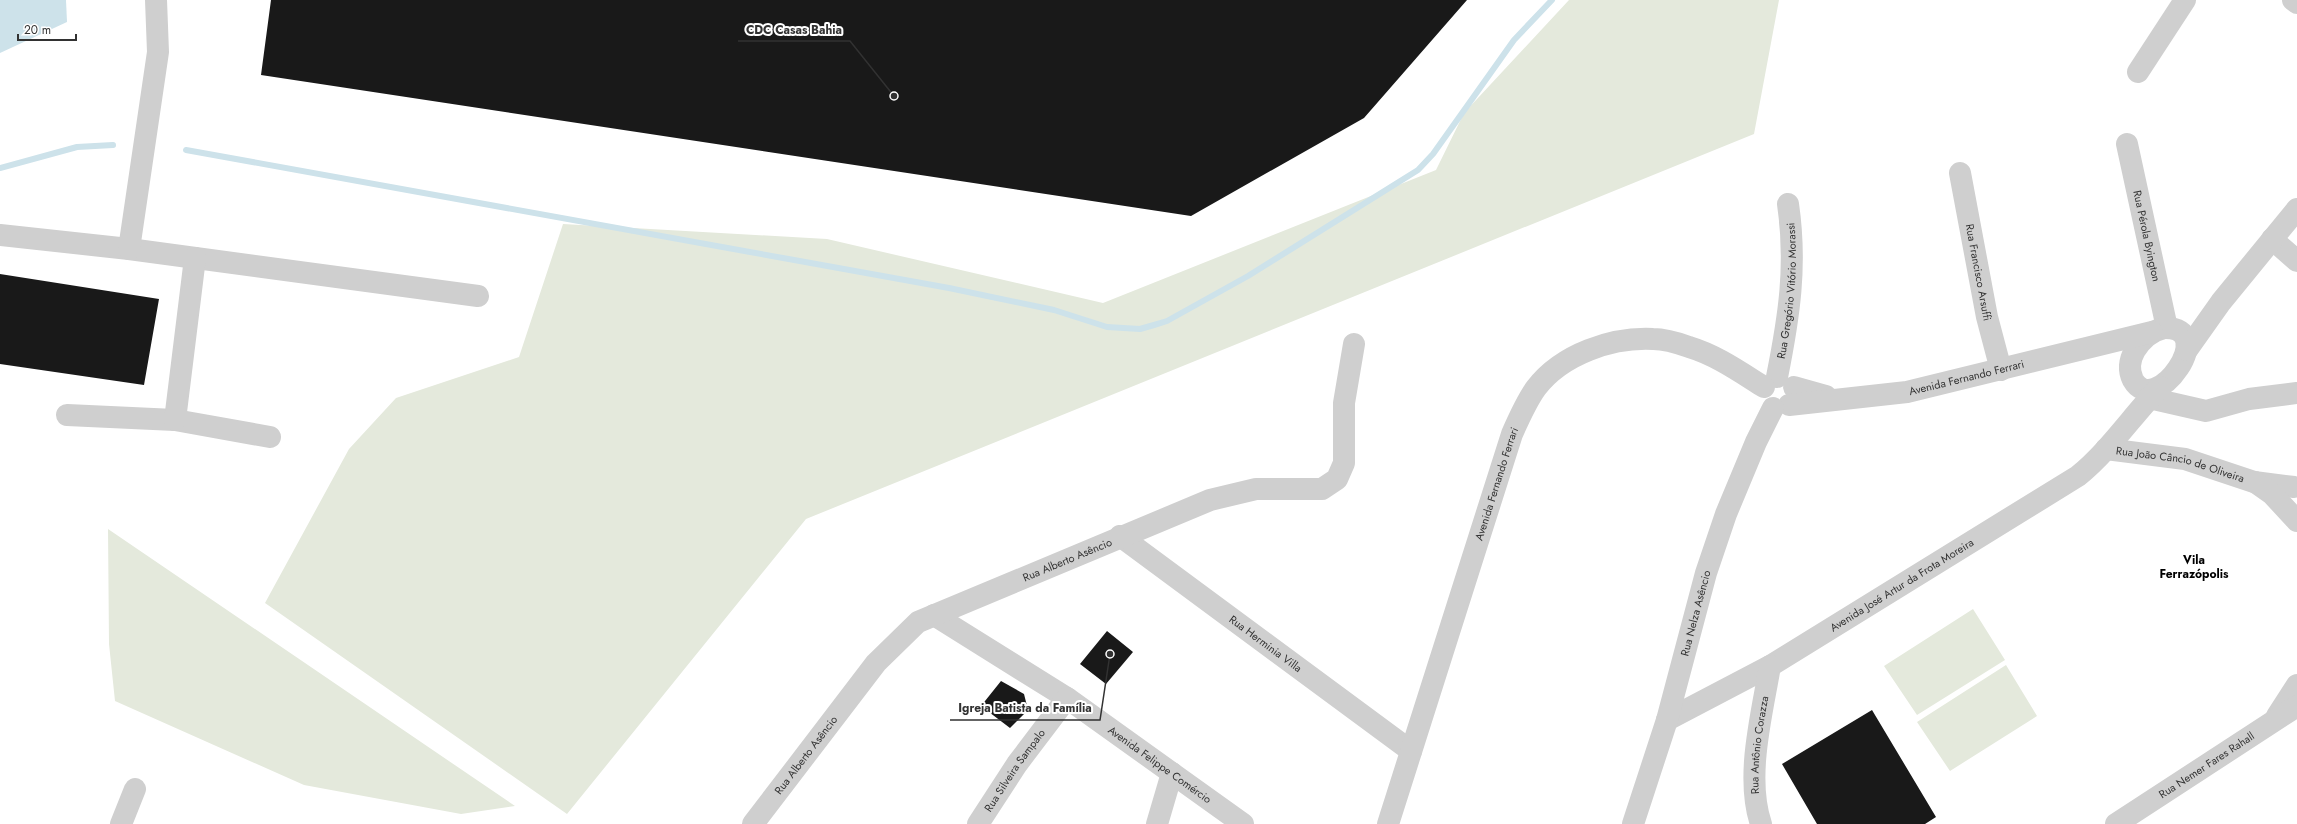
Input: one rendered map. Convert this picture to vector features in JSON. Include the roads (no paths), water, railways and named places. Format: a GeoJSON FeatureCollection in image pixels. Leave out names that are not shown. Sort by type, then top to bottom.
{"type":"FeatureCollection","features":[{"type":"Feature","properties":{"kind":"street"},"geometry":{"type":"LineString","coordinates":[[129,249],[158,52],[156,0]]}},
{"type":"Feature","properties":{"kind":"street"},"geometry":{"type":"LineString","coordinates":[[2138,72],[2185,0]]}},
{"type":"Feature","properties":{"kind":"street"},"geometry":{"type":"LineString","coordinates":[[2293,0],[2297,3]]}},
{"type":"Feature","properties":{"kind":"street","name":"Rua Pérola Byington"},"geometry":{"type":"LineString","coordinates":[[2127,144],[2164,329]]}},
{"type":"Feature","properties":{"kind":"street","name":"Rua Francisco Arsuffi"},"geometry":{"type":"LineString","coordinates":[[1960,173],[1987,317],[2001,370]]}},
{"type":"Feature","properties":{"kind":"street","name":"Rua Gregório Vitório Morassi"},"geometry":{"type":"LineString","coordinates":[[1779,393],[1790,310],[1792,280],[1792,234],[1788,204]]}},
{"type":"Feature","properties":{"kind":"street"},"geometry":{"type":"LineString","coordinates":[[2154,393],[2178,369],[2187,350],[2221,302],[2297,209]]}},
{"type":"Feature","properties":{"kind":"street"},"geometry":{"type":"LineString","coordinates":[[0,235],[129,249],[478,296]]}},
{"type":"Feature","properties":{"kind":"street"},"geometry":{"type":"LineString","coordinates":[[2272,240],[2297,261]]}},
{"type":"Feature","properties":{"kind":"street"},"geometry":{"type":"LineString","coordinates":[[175,420],[195,258]]}},
{"type":"Feature","properties":{"kind":"street"},"geometry":{"type":"LineString","coordinates":[[2132,377],[2131,361],[2135,352],[2164,329],[2221,302]]}},
{"type":"Feature","properties":{"kind":"street"},"geometry":{"type":"LineString","coordinates":[[2164,329],[2182,335],[2187,350]]}},
{"type":"Feature","properties":{"kind":"street","name":"Avenida Fernando Ferrari"},"geometry":{"type":"LineString","coordinates":[[1388,824],[1512,434],[1528,401],[1547,377],[1574,357],[1623,340],[1655,339],[1703,352],[1779,393],[1818,394],[1843,398],[1907,392],[2088,349],[2164,329]]}},
{"type":"Feature","properties":{"kind":"street","name":"Rua Alberto Asêncio"},"geometry":{"type":"LineString","coordinates":[[753,824],[876,663],[918,622],[1120,536],[1210,500],[1241,491],[1270,488],[1317,489],[1330,485],[1337,479],[1344,463],[1344,403],[1354,344]]}},
{"type":"Feature","properties":{"kind":"street"},"geometry":{"type":"LineString","coordinates":[[2088,349],[2116,360],[2141,388],[2206,411],[2249,399],[2297,393]]}},
{"type":"Feature","properties":{"kind":"street","name":"Avenida José Artur da Frota Moreira"},"geometry":{"type":"LineString","coordinates":[[2121,430],[2131,402],[2132,377]]}},
{"type":"Feature","properties":{"kind":"street","name":"Rua Nelza Asêncio"},"geometry":{"type":"LineString","coordinates":[[1633,824],[1667,720],[1711,559],[1726,514],[1756,442],[1779,393]]}},
{"type":"Feature","properties":{"kind":"street","name":"Avenida José Artur da Frota Moreira"},"geometry":{"type":"LineString","coordinates":[[1667,720],[1770,666],[2059,489],[2089,467],[2154,393]]}},
{"type":"Feature","properties":{"kind":"street"},"geometry":{"type":"LineString","coordinates":[[67,415],[175,420],[270,437]]}},
{"type":"Feature","properties":{"kind":"street","name":"Rua João Câncio de Oliveira"},"geometry":{"type":"LineString","coordinates":[[2106,449],[2185,459],[2254,482],[2296,485]]}},
{"type":"Feature","properties":{"kind":"street","name":"Rua João Câncio de Oliveira"},"geometry":{"type":"LineString","coordinates":[[2254,482],[2272,494],[2292,515]]}},
{"type":"Feature","properties":{"kind":"street"},"geometry":{"type":"LineString","coordinates":[[2292,515],[2287,498],[2296,485]]}},
{"type":"Feature","properties":{"kind":"street","name":"Rua Herminia Villa"},"geometry":{"type":"LineString","coordinates":[[1120,536],[1411,751]]}},
{"type":"Feature","properties":{"kind":"street","name":"Avenida Felippe Comércio"},"geometry":{"type":"LineString","coordinates":[[934,615],[1067,698],[1243,824]]}},
{"type":"Feature","properties":{"kind":"street","name":"Rua Antônio Corazza"},"geometry":{"type":"LineString","coordinates":[[1761,824],[1755,798],[1756,759],[1770,666]]}},
{"type":"Feature","properties":{"kind":"street"},"geometry":{"type":"LineString","coordinates":[[2273,721],[2297,685]]}},
{"type":"Feature","properties":{"kind":"street","name":"Rua Silveira Sampalo"},"geometry":{"type":"LineString","coordinates":[[978,824],[1017,764],[1067,698]]}},
{"type":"Feature","properties":{"kind":"street","name":"Rua Nemer Fares Rahall"},"geometry":{"type":"LineString","coordinates":[[2116,824],[2297,706]]}},
{"type":"Feature","properties":{"kind":"street"},"geometry":{"type":"LineString","coordinates":[[1157,824],[1172,773]]}},
{"type":"Feature","properties":{"kind":"street"},"geometry":{"type":"LineString","coordinates":[[121,824],[134,789]]}},
{"type":"Feature","properties":{"kind":"water"},"geometry":{"type":"Polygon","coordinates":[[[0,0],[66,0],[67,22],[0,53],[0,0]]]}},
{"type":"Feature","properties":{"kind":"waterway"},"geometry":{"type":"LineString","coordinates":[[186,150],[949,288],[1054,310],[1107,327],[1140,329],[1167,321],[1248,276],[1418,170],[1433,154],[1514,40],[1552,0]]}},
{"type":"Feature","properties":{"kind":"waterway"},"geometry":{"type":"LineString","coordinates":[[0,168],[77,147],[113,145]]}},
{"type":"Feature","properties":{"kind":"place","name":"CDC Casas Bahia"},"geometry":{"type":"Point","coordinates":[894,96]}},
{"type":"Feature","properties":{"kind":"place","name":"Igreja Batista da Família"},"geometry":{"type":"Point","coordinates":[1110,654]}},
{"type":"Feature","properties":{"kind":"district","name":"Vila Ferrazópolis"},"geometry":{"type":"Point","coordinates":[2194,567]}}]}
